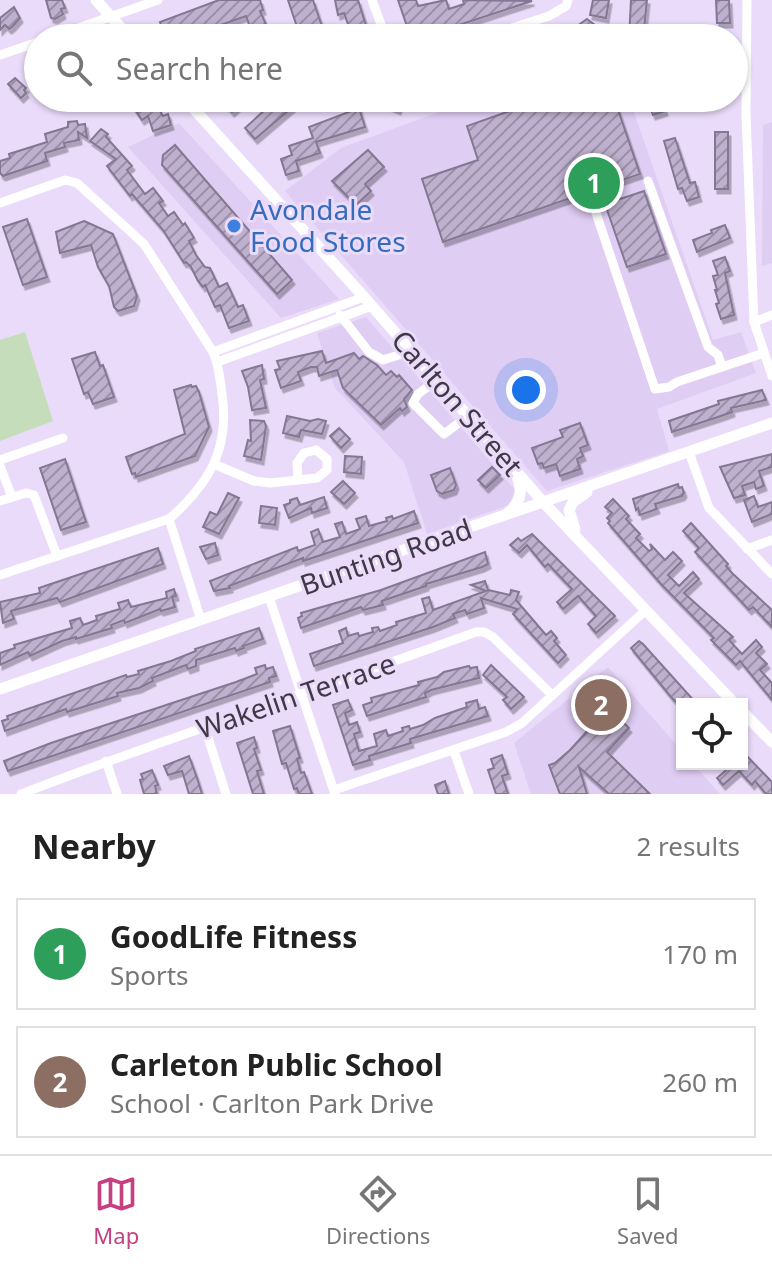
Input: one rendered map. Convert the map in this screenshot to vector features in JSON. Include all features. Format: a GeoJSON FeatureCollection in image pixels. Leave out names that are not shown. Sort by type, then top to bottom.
{"type":"FeatureCollection","features":[{"type":"Feature","properties":{"kind":"main road"},"geometry":{"type":"LineString","coordinates":[[96,0],[117,24]]}},
{"type":"Feature","properties":{"kind":"main road","name":"Carlton Street"},"geometry":{"type":"LineString","coordinates":[[197,112],[544,503],[729,698]]}},
{"type":"Feature","properties":{"kind":"main road","name":"Bunting Road"},"geometry":{"type":"LineString","coordinates":[[0,689],[772,423]]}},
{"type":"Feature","properties":{"kind":"main road"},"geometry":{"type":"LineString","coordinates":[[504,516],[519,503],[522,490],[515,469]]}},
{"type":"Feature","properties":{"kind":"main road"},"geometry":{"type":"LineString","coordinates":[[580,541],[569,510],[573,502],[595,486]]}},
{"type":"Feature","properties":{"kind":"main road"},"geometry":{"type":"LineString","coordinates":[[748,717],[772,742]]}},
{"type":"Feature","properties":{"kind":"street"},"geometry":{"type":"LineString","coordinates":[[91,24],[158,0]]}},
{"type":"Feature","properties":{"kind":"street"},"geometry":{"type":"LineString","coordinates":[[372,0],[381,24]]}},
{"type":"Feature","properties":{"kind":"street"},"geometry":{"type":"LineString","coordinates":[[524,24],[549,16],[566,6],[568,0]]}},
{"type":"Feature","properties":{"kind":"street"},"geometry":{"type":"LineString","coordinates":[[747,0],[747,24]]}},
{"type":"Feature","properties":{"kind":"street"},"geometry":{"type":"LineString","coordinates":[[0,55],[24,47]]}},
{"type":"Feature","properties":{"kind":"street"},"geometry":{"type":"LineString","coordinates":[[746,112],[754,322],[772,376]]}},
{"type":"Feature","properties":{"kind":"street"},"geometry":{"type":"LineString","coordinates":[[0,203],[65,180],[84,188],[144,244],[213,352],[226,421],[222,446],[214,464],[185,505],[169,519],[1,572]]}},
{"type":"Feature","properties":{"kind":"street"},"geometry":{"type":"LineString","coordinates":[[648,181],[708,347],[718,355],[722,367]]}},
{"type":"Feature","properties":{"kind":"street"},"geometry":{"type":"LineString","coordinates":[[592,201],[655,389],[764,353]]}},
{"type":"Feature","properties":{"kind":"street"},"geometry":{"type":"LineString","coordinates":[[213,352],[332,309],[368,302]]}},
{"type":"Feature","properties":{"kind":"street"},"geometry":{"type":"LineString","coordinates":[[217,362],[343,317],[368,302]]}},
{"type":"Feature","properties":{"kind":"street"},"geometry":{"type":"LineString","coordinates":[[332,309],[343,317],[369,352],[383,360],[411,351]]}},
{"type":"Feature","properties":{"kind":"street"},"geometry":{"type":"LineString","coordinates":[[754,322],[772,315]]}},
{"type":"Feature","properties":{"kind":"street"},"geometry":{"type":"LineString","coordinates":[[437,380],[418,394],[413,403],[444,434],[468,416]]}},
{"type":"Feature","properties":{"kind":"street"},"geometry":{"type":"LineString","coordinates":[[0,460],[63,438]]}},
{"type":"Feature","properties":{"kind":"street"},"geometry":{"type":"LineString","coordinates":[[689,452],[709,508],[772,574]]}},
{"type":"Feature","properties":{"kind":"street"},"geometry":{"type":"LineString","coordinates":[[214,464],[254,481],[270,483],[298,479]]}},
{"type":"Feature","properties":{"kind":"street"},"geometry":{"type":"LineString","coordinates":[[0,466],[12,497]]}},
{"type":"Feature","properties":{"kind":"street"},"geometry":{"type":"LineString","coordinates":[[0,501],[30,493],[37,499],[57,556]]}},
{"type":"Feature","properties":{"kind":"street"},"geometry":{"type":"LineString","coordinates":[[169,519],[201,620]]}},
{"type":"Feature","properties":{"kind":"street"},"geometry":{"type":"LineString","coordinates":[[747,549],[772,540]]}},
{"type":"Feature","properties":{"kind":"street"},"geometry":{"type":"LineString","coordinates":[[269,597],[335,792],[506,732],[522,723],[646,610]]}},
{"type":"Feature","properties":{"kind":"street","name":"Wakelin Terrace"},"geometry":{"type":"LineString","coordinates":[[21,794],[106,761],[476,632],[493,637],[552,695]]}},
{"type":"Feature","properties":{"kind":"street"},"geometry":{"type":"LineString","coordinates":[[205,728],[226,794]]}},
{"type":"Feature","properties":{"kind":"street"},"geometry":{"type":"LineString","coordinates":[[454,751],[469,794]]}},
{"type":"Feature","properties":{"kind":"street"},"geometry":{"type":"LineString","coordinates":[[106,761],[117,794]]}},
{"type":"Feature","properties":{"kind":"shaded area"},"geometry":{"type":"Polygon","coordinates":[[[439,112],[634,112],[713,340],[741,332],[756,373],[657,409],[669,451],[547,491],[285,191],[341,148],[439,112]]]}},
{"type":"Feature","properties":{"kind":"shaded area"},"geometry":{"type":"Polygon","coordinates":[[[772,122],[772,263],[762,266],[763,125],[772,122]]]}},
{"type":"Feature","properties":{"kind":"shaded area"},"geometry":{"type":"Polygon","coordinates":[[[179,123],[339,299],[281,318],[128,147],[179,123]]]}},
{"type":"Feature","properties":{"kind":"shaded area"},"geometry":{"type":"Polygon","coordinates":[[[366,317],[515,490],[509,505],[427,534],[404,462],[335,388],[317,333],[366,317]]]}},
{"type":"Feature","properties":{"kind":"shaded area"},"geometry":{"type":"Polygon","coordinates":[[[608,667],[676,744],[676,770],[698,770],[720,794],[531,794],[514,743],[608,667]]]}},
{"type":"Feature","properties":{"kind":"green space"},"geometry":{"type":"Polygon","coordinates":[[[25,332],[53,421],[0,441],[0,340],[25,332]]]}},
{"type":"Feature","properties":{"kind":"building"},"geometry":{"type":"Polygon","coordinates":[[[46,0],[62,0],[65,8],[61,9],[63,14],[51,18],[46,0]]]}},
{"type":"Feature","properties":{"kind":"building"},"geometry":{"type":"Polygon","coordinates":[[[219,0],[260,0],[263,10],[260,11],[266,24],[249,24],[246,16],[223,24],[160,22],[219,0]]]}},
{"type":"Feature","properties":{"kind":"building"},"geometry":{"type":"Polygon","coordinates":[[[288,0],[313,0],[321,24],[296,24],[288,0]]]}},
{"type":"Feature","properties":{"kind":"building"},"geometry":{"type":"Polygon","coordinates":[[[335,0],[358,0],[366,24],[348,24],[344,13],[338,15],[335,0]]]}},
{"type":"Feature","properties":{"kind":"building"},"geometry":{"type":"Polygon","coordinates":[[[398,0],[416,0],[418,6],[446,0],[449,9],[464,4],[463,0],[532,1],[462,24],[406,24],[398,0]]]}},
{"type":"Feature","properties":{"kind":"building"},"geometry":{"type":"Polygon","coordinates":[[[593,0],[609,0],[606,18],[590,15],[593,0]]]}},
{"type":"Feature","properties":{"kind":"building"},"geometry":{"type":"Polygon","coordinates":[[[631,0],[647,0],[644,24],[630,24],[631,0]]]}},
{"type":"Feature","properties":{"kind":"building"},"geometry":{"type":"Polygon","coordinates":[[[716,0],[729,0],[730,23],[717,23],[716,0]]]}},
{"type":"Feature","properties":{"kind":"building"},"geometry":{"type":"Polygon","coordinates":[[[14,7],[20,18],[9,29],[5,25],[0,30],[0,18],[14,7]]]}},
{"type":"Feature","properties":{"kind":"building"},"geometry":{"type":"Polygon","coordinates":[[[15,78],[24,86],[24,95],[21,98],[8,84],[15,78]]]}},
{"type":"Feature","properties":{"kind":"building"},"geometry":{"type":"Polygon","coordinates":[[[137,112],[161,112],[163,116],[168,114],[171,125],[153,131],[148,116],[142,120],[137,112]]]}},
{"type":"Feature","properties":{"kind":"building"},"geometry":{"type":"Polygon","coordinates":[[[263,112],[287,112],[255,139],[245,128],[263,112]]]}},
{"type":"Feature","properties":{"kind":"building"},"geometry":{"type":"Polygon","coordinates":[[[348,112],[360,112],[365,127],[316,142],[320,153],[296,161],[299,171],[286,175],[281,159],[292,155],[289,146],[313,138],[309,127],[348,112]]]}},
{"type":"Feature","properties":{"kind":"building"},"geometry":{"type":"Polygon","coordinates":[[[507,112],[619,112],[640,174],[443,242],[422,179],[478,160],[467,126],[507,112]]]}},
{"type":"Feature","properties":{"kind":"building"},"geometry":{"type":"Polygon","coordinates":[[[77,121],[78,125],[85,124],[87,138],[78,132],[79,140],[64,143],[65,147],[45,153],[47,161],[3,176],[0,173],[0,161],[10,158],[9,154],[47,142],[45,134],[68,127],[68,122],[77,121]]]}},
{"type":"Feature","properties":{"kind":"building"},"geometry":{"type":"Polygon","coordinates":[[[101,129],[132,166],[127,170],[145,194],[153,188],[163,201],[159,203],[168,216],[174,212],[183,225],[185,223],[194,238],[189,241],[196,255],[205,267],[210,268],[219,287],[227,283],[238,307],[243,305],[249,321],[229,328],[220,305],[215,307],[205,285],[203,287],[198,281],[163,230],[132,194],[130,196],[107,166],[116,159],[90,141],[101,129]]]}},
{"type":"Feature","properties":{"kind":"building"},"geometry":{"type":"Polygon","coordinates":[[[715,132],[728,132],[728,189],[715,189],[715,132]]]}},
{"type":"Feature","properties":{"kind":"building"},"geometry":{"type":"Polygon","coordinates":[[[675,138],[690,183],[695,182],[699,197],[687,201],[682,188],[678,189],[664,141],[675,138]]]}},
{"type":"Feature","properties":{"kind":"building"},"geometry":{"type":"Polygon","coordinates":[[[175,145],[292,280],[277,294],[162,165],[163,155],[175,145]]]}},
{"type":"Feature","properties":{"kind":"building"},"geometry":{"type":"Polygon","coordinates":[[[368,150],[384,167],[365,184],[371,191],[356,205],[332,181],[368,150]]]}},
{"type":"Feature","properties":{"kind":"building"},"geometry":{"type":"Polygon","coordinates":[[[644,191],[666,254],[627,267],[605,204],[644,191]]]}},
{"type":"Feature","properties":{"kind":"building"},"geometry":{"type":"Polygon","coordinates":[[[27,219],[47,277],[23,285],[3,227],[27,219]]]}},
{"type":"Feature","properties":{"kind":"building"},"geometry":{"type":"Polygon","coordinates":[[[84,221],[113,234],[137,296],[134,306],[118,311],[114,307],[109,286],[98,267],[91,245],[60,253],[56,232],[84,221]]]}},
{"type":"Feature","properties":{"kind":"building"},"geometry":{"type":"Polygon","coordinates":[[[725,225],[730,238],[697,252],[693,240],[725,225]]]}},
{"type":"Feature","properties":{"kind":"building"},"geometry":{"type":"Polygon","coordinates":[[[725,257],[730,271],[725,273],[734,315],[721,319],[713,276],[718,275],[713,261],[725,257]]]}},
{"type":"Feature","properties":{"kind":"building"},"geometry":{"type":"Polygon","coordinates":[[[322,351],[326,363],[354,353],[359,359],[363,356],[377,365],[386,375],[391,371],[397,377],[399,375],[412,390],[404,399],[407,407],[402,411],[400,408],[381,425],[343,388],[337,370],[319,376],[317,367],[311,367],[298,372],[301,381],[281,388],[275,370],[280,369],[277,361],[322,351]]]}},
{"type":"Feature","properties":{"kind":"building"},"geometry":{"type":"Polygon","coordinates":[[[95,352],[114,397],[93,404],[88,392],[84,394],[72,359],[95,352]]]}},
{"type":"Feature","properties":{"kind":"building"},"geometry":{"type":"Polygon","coordinates":[[[262,365],[264,379],[260,380],[266,408],[252,410],[242,371],[262,365]]]}},
{"type":"Feature","properties":{"kind":"building"},"geometry":{"type":"Polygon","coordinates":[[[196,386],[199,392],[209,427],[195,456],[136,477],[126,457],[185,434],[174,390],[196,386]]]}},
{"type":"Feature","properties":{"kind":"building"},"geometry":{"type":"Polygon","coordinates":[[[762,390],[766,400],[731,408],[732,412],[672,432],[669,421],[719,404],[718,401],[762,390]]]}},
{"type":"Feature","properties":{"kind":"building"},"geometry":{"type":"Polygon","coordinates":[[[287,416],[326,421],[322,434],[301,430],[299,437],[283,433],[287,416]]]}},
{"type":"Feature","properties":{"kind":"building"},"geometry":{"type":"Polygon","coordinates":[[[250,420],[264,421],[266,426],[261,460],[244,456],[248,440],[251,441],[250,420]]]}},
{"type":"Feature","properties":{"kind":"building"},"geometry":{"type":"Polygon","coordinates":[[[580,423],[588,445],[580,448],[583,456],[577,459],[580,469],[560,476],[556,464],[544,468],[542,463],[538,464],[532,448],[563,437],[560,430],[580,423]]]}},
{"type":"Feature","properties":{"kind":"building"},"geometry":{"type":"Polygon","coordinates":[[[339,428],[350,439],[341,448],[330,436],[339,428]]]}},
{"type":"Feature","properties":{"kind":"building"},"geometry":{"type":"Polygon","coordinates":[[[772,454],[772,467],[759,471],[764,486],[756,489],[754,482],[742,486],[745,495],[734,498],[720,467],[772,454]]]}},
{"type":"Feature","properties":{"kind":"building"},"geometry":{"type":"Polygon","coordinates":[[[345,456],[362,457],[361,474],[344,472],[345,456]]]}},
{"type":"Feature","properties":{"kind":"building"},"geometry":{"type":"Polygon","coordinates":[[[65,459],[86,522],[61,530],[40,468],[65,459]]]}},
{"type":"Feature","properties":{"kind":"building"},"geometry":{"type":"Polygon","coordinates":[[[492,467],[500,475],[486,488],[478,480],[492,467]]]}},
{"type":"Feature","properties":{"kind":"building"},"geometry":{"type":"Polygon","coordinates":[[[450,468],[456,485],[454,490],[442,494],[437,491],[431,475],[450,468]]]}},
{"type":"Feature","properties":{"kind":"building"},"geometry":{"type":"Polygon","coordinates":[[[343,481],[355,493],[344,504],[331,492],[343,481]]]}},
{"type":"Feature","properties":{"kind":"building"},"geometry":{"type":"Polygon","coordinates":[[[678,484],[684,493],[682,496],[655,504],[657,509],[640,515],[638,508],[636,510],[633,499],[678,484]]]}},
{"type":"Feature","properties":{"kind":"building"},"geometry":{"type":"Polygon","coordinates":[[[228,493],[239,498],[219,534],[203,527],[210,512],[217,515],[228,493]]]}},
{"type":"Feature","properties":{"kind":"building"},"geometry":{"type":"Polygon","coordinates":[[[754,496],[758,507],[772,502],[772,514],[752,522],[744,500],[754,496]]]}},
{"type":"Feature","properties":{"kind":"building"},"geometry":{"type":"Polygon","coordinates":[[[324,497],[327,508],[312,513],[311,508],[289,518],[284,505],[290,500],[297,498],[300,505],[324,497]]]}},
{"type":"Feature","properties":{"kind":"building"},"geometry":{"type":"Polygon","coordinates":[[[613,499],[629,516],[626,519],[640,534],[636,538],[649,551],[652,549],[650,544],[665,560],[673,552],[682,561],[668,575],[679,586],[693,572],[699,579],[684,593],[733,637],[729,640],[742,654],[756,640],[762,647],[756,653],[767,664],[760,670],[772,683],[772,700],[740,661],[736,665],[711,640],[714,638],[608,523],[607,518],[612,513],[605,507],[613,499]]]}},
{"type":"Feature","properties":{"kind":"building"},"geometry":{"type":"Polygon","coordinates":[[[261,506],[277,508],[275,525],[259,523],[261,506]]]}},
{"type":"Feature","properties":{"kind":"building"},"geometry":{"type":"Polygon","coordinates":[[[414,511],[418,523],[303,561],[303,558],[230,588],[214,591],[210,581],[297,547],[298,551],[315,545],[311,532],[318,529],[323,542],[340,537],[335,524],[342,522],[346,534],[360,529],[356,519],[366,516],[369,526],[414,511]]]}},
{"type":"Feature","properties":{"kind":"building"},"geometry":{"type":"Polygon","coordinates":[[[691,523],[728,564],[726,566],[732,573],[772,610],[772,627],[753,607],[749,610],[695,552],[699,548],[683,531],[691,523]]]}},
{"type":"Feature","properties":{"kind":"building"},"geometry":{"type":"Polygon","coordinates":[[[532,534],[615,616],[596,633],[588,624],[596,616],[578,596],[563,609],[557,602],[572,589],[548,564],[545,567],[527,545],[519,553],[510,545],[518,538],[521,541],[532,534]]]}},
{"type":"Feature","properties":{"kind":"building"},"geometry":{"type":"Polygon","coordinates":[[[215,543],[218,555],[206,559],[200,547],[215,543]]]}},
{"type":"Feature","properties":{"kind":"building"},"geometry":{"type":"Polygon","coordinates":[[[158,548],[163,564],[60,602],[57,598],[11,611],[14,619],[3,623],[0,602],[40,593],[39,588],[158,548]]]}},
{"type":"Feature","properties":{"kind":"building"},"geometry":{"type":"Polygon","coordinates":[[[485,552],[488,564],[482,567],[426,584],[382,601],[383,605],[363,610],[361,607],[301,628],[298,618],[302,616],[301,613],[381,590],[485,552]]]}},
{"type":"Feature","properties":{"kind":"building"},"geometry":{"type":"Polygon","coordinates":[[[485,581],[488,590],[510,595],[511,590],[519,592],[516,600],[546,635],[551,631],[557,638],[554,641],[566,655],[558,663],[513,614],[517,609],[481,598],[484,608],[467,614],[465,610],[453,614],[455,618],[433,627],[314,666],[310,654],[343,643],[339,631],[346,628],[348,636],[358,633],[359,636],[373,632],[372,628],[378,627],[380,631],[397,625],[396,622],[426,613],[422,599],[429,597],[433,610],[486,591],[471,585],[485,581]]]}},
{"type":"Feature","properties":{"kind":"building"},"geometry":{"type":"Polygon","coordinates":[[[174,589],[176,596],[172,597],[175,607],[160,609],[125,623],[124,620],[111,625],[112,628],[62,641],[30,656],[28,652],[0,665],[0,653],[15,648],[14,645],[72,628],[70,621],[80,618],[83,625],[97,620],[96,616],[120,609],[118,603],[128,600],[131,607],[167,598],[166,592],[174,589]]]}},
{"type":"Feature","properties":{"kind":"building"},"geometry":{"type":"Polygon","coordinates":[[[259,628],[263,639],[244,648],[196,660],[196,666],[188,669],[186,665],[152,678],[153,681],[139,688],[117,693],[118,696],[67,712],[66,709],[5,731],[2,721],[8,719],[7,716],[126,675],[139,674],[138,671],[171,661],[195,649],[259,628]]]}},
{"type":"Feature","properties":{"kind":"building"},"geometry":{"type":"Polygon","coordinates":[[[639,641],[643,644],[692,698],[676,698],[676,702],[631,648],[639,641]]]}},
{"type":"Feature","properties":{"kind":"building"},"geometry":{"type":"Polygon","coordinates":[[[265,665],[266,669],[273,667],[276,676],[269,678],[270,682],[8,771],[4,761],[236,682],[257,674],[255,668],[265,665]]]}},
{"type":"Feature","properties":{"kind":"building"},"geometry":{"type":"Polygon","coordinates":[[[491,665],[524,697],[511,709],[503,700],[507,697],[483,675],[491,665]]]}},
{"type":"Feature","properties":{"kind":"building"},"geometry":{"type":"Polygon","coordinates":[[[477,667],[479,678],[431,690],[425,693],[426,697],[367,716],[363,705],[372,702],[371,698],[419,685],[418,682],[444,672],[477,667]]]}},
{"type":"Feature","properties":{"kind":"building"},"geometry":{"type":"Polygon","coordinates":[[[348,700],[352,710],[345,713],[349,725],[357,722],[360,732],[354,734],[359,751],[377,746],[374,734],[386,730],[388,736],[403,731],[402,728],[423,725],[477,700],[479,709],[485,707],[488,716],[410,739],[411,743],[369,756],[370,760],[353,765],[333,705],[348,700]]]}},
{"type":"Feature","properties":{"kind":"building"},"geometry":{"type":"Polygon","coordinates":[[[608,708],[629,728],[607,752],[650,794],[609,794],[579,767],[587,794],[560,794],[549,765],[570,750],[608,708]]]}},
{"type":"Feature","properties":{"kind":"building"},"geometry":{"type":"Polygon","coordinates":[[[290,726],[300,758],[297,759],[301,773],[304,772],[312,794],[299,794],[297,788],[294,789],[286,763],[282,764],[273,731],[290,726]]]}},
{"type":"Feature","properties":{"kind":"building"},"geometry":{"type":"Polygon","coordinates":[[[254,737],[257,748],[254,749],[261,770],[257,771],[264,794],[253,794],[237,743],[254,737]]]}},
{"type":"Feature","properties":{"kind":"building"},"geometry":{"type":"Polygon","coordinates":[[[502,755],[508,774],[502,776],[508,794],[496,794],[488,770],[494,768],[491,759],[502,755]]]}},
{"type":"Feature","properties":{"kind":"building"},"geometry":{"type":"Polygon","coordinates":[[[189,756],[202,794],[189,794],[182,771],[168,775],[164,766],[189,756]]]}},
{"type":"Feature","properties":{"kind":"building"},"geometry":{"type":"Polygon","coordinates":[[[748,757],[772,782],[772,794],[766,794],[755,781],[752,785],[739,771],[723,785],[717,778],[726,770],[748,770],[748,757]]]}},
{"type":"Feature","properties":{"kind":"building"},"geometry":{"type":"Polygon","coordinates":[[[152,770],[158,785],[155,786],[157,794],[144,794],[141,774],[152,770]]]}},
{"type":"Feature","properties":{"kind":"building"},"geometry":{"type":"Polygon","coordinates":[[[445,781],[449,794],[438,794],[435,785],[445,781]]]}},
{"type":"Feature","properties":{"kind":"place","name":"GoodLife Fitness"},"geometry":{"type":"Point","coordinates":[594,183]}},
{"type":"Feature","properties":{"kind":"place","name":"Avondale Food Stores"},"geometry":{"type":"Point","coordinates":[234,226]}},
{"type":"Feature","properties":{"kind":"place","name":"Carleton Public School"},"geometry":{"type":"Point","coordinates":[601,705]}}]}
